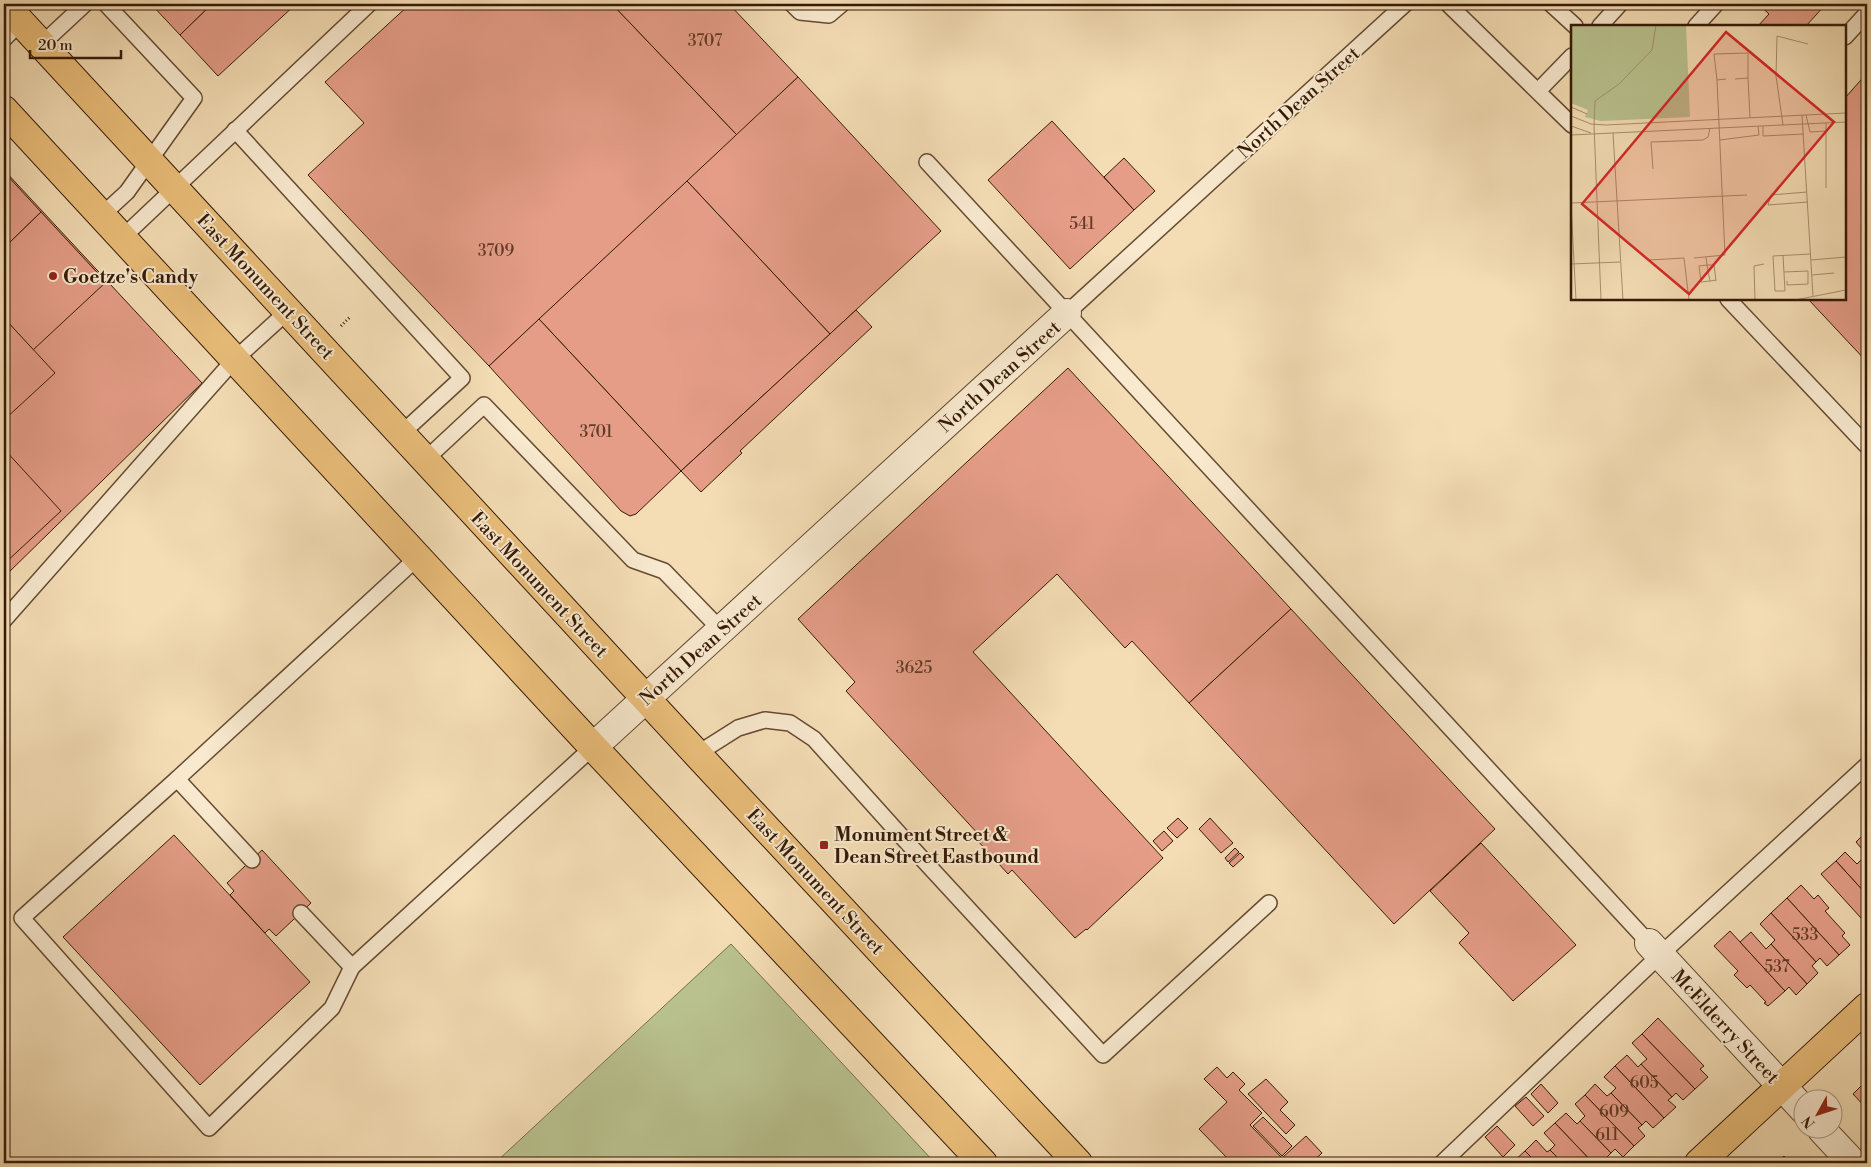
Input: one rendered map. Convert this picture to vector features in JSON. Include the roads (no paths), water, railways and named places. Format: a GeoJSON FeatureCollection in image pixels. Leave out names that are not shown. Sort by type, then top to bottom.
{"type":"FeatureCollection","features":[{"type":"Feature","properties":{"kind":"main road","name":"East Monument Street"},"geometry":{"type":"LineString","coordinates":[[10,22],[42,44],[646,699],[1078,1163]]}},
{"type":"Feature","properties":{"kind":"main road"},"geometry":{"type":"LineString","coordinates":[[4,110],[593,748],[983,1163]]}},
{"type":"Feature","properties":{"kind":"main road"},"geometry":{"type":"LineString","coordinates":[[1699,1163],[1867,1007]]}},
{"type":"Feature","properties":{"kind":"street","name":"North Dean Street"},"geometry":{"type":"LineString","coordinates":[[593,748],[1067,314]]}},
{"type":"Feature","properties":{"kind":"street","name":"McElderry Street"},"geometry":{"type":"LineString","coordinates":[[1654,949],[1794,1099]]}},
{"type":"Feature","properties":{"kind":"street"},"geometry":{"type":"LineString","coordinates":[[1831,1140],[1853,1163]]}},
{"type":"Feature","properties":{"kind":"lane"},"geometry":{"type":"LineString","coordinates":[[42,44],[85,4]]}},
{"type":"Feature","properties":{"kind":"lane"},"geometry":{"type":"LineString","coordinates":[[101,216],[127,192],[194,98],[106,4]]}},
{"type":"Feature","properties":{"kind":"lane"},"geometry":{"type":"LineString","coordinates":[[122,238],[369,4]]}},
{"type":"Feature","properties":{"kind":"lane"},"geometry":{"type":"LineString","coordinates":[[792,4],[800,12],[829,15],[842,4]]}},
{"type":"Feature","properties":{"kind":"lane","name":"North Dean Street"},"geometry":{"type":"LineString","coordinates":[[1067,314],[1405,4]]}},
{"type":"Feature","properties":{"kind":"lane"},"geometry":{"type":"LineString","coordinates":[[1448,4],[1571,123]]}},
{"type":"Feature","properties":{"kind":"lane"},"geometry":{"type":"LineString","coordinates":[[1551,4],[1575,25]]}},
{"type":"Feature","properties":{"kind":"lane"},"geometry":{"type":"LineString","coordinates":[[1601,25],[1620,4]]}},
{"type":"Feature","properties":{"kind":"lane"},"geometry":{"type":"LineString","coordinates":[[1697,25],[1716,4]]}},
{"type":"Feature","properties":{"kind":"lane"},"geometry":{"type":"LineString","coordinates":[[1846,36],[1867,13]]}},
{"type":"Feature","properties":{"kind":"lane"},"geometry":{"type":"LineString","coordinates":[[1539,90],[1571,57]]}},
{"type":"Feature","properties":{"kind":"lane"},"geometry":{"type":"LineString","coordinates":[[235,130],[462,378],[401,434]]}},
{"type":"Feature","properties":{"kind":"lane"},"geometry":{"type":"LineString","coordinates":[[927,162],[1654,949]]}},
{"type":"Feature","properties":{"kind":"lane"},"geometry":{"type":"LineString","coordinates":[[1729,300],[1866,445]]}},
{"type":"Feature","properties":{"kind":"lane"},"geometry":{"type":"LineString","coordinates":[[4,620],[234,360],[288,311]]}},
{"type":"Feature","properties":{"kind":"lane"},"geometry":{"type":"LineString","coordinates":[[425,460],[484,405],[633,560],[664,571],[721,630]]}},
{"type":"Feature","properties":{"kind":"lane"},"geometry":{"type":"LineString","coordinates":[[417,558],[177,779],[22,918],[209,1128],[332,1008],[352,967],[593,748]]}},
{"type":"Feature","properties":{"kind":"lane"},"geometry":{"type":"LineString","coordinates":[[697,754],[738,728],[765,720],[790,723],[814,738],[903,838],[1103,1055],[1269,903]]}},
{"type":"Feature","properties":{"kind":"lane"},"geometry":{"type":"LineString","coordinates":[[1442,1163],[1654,949],[1867,766]]}},
{"type":"Feature","properties":{"kind":"lane"},"geometry":{"type":"LineString","coordinates":[[177,779],[252,860]]}},
{"type":"Feature","properties":{"kind":"lane"},"geometry":{"type":"LineString","coordinates":[[301,912],[352,967]]}},
{"type":"Feature","properties":{"kind":"place","name":"Goetze's Candy"},"geometry":{"type":"Point","coordinates":[53,276]}},
{"type":"Feature","properties":{"kind":"place","name":"Monument Street & Dean Street Eastbound"},"geometry":{"type":"Point","coordinates":[824,845]}}]}
